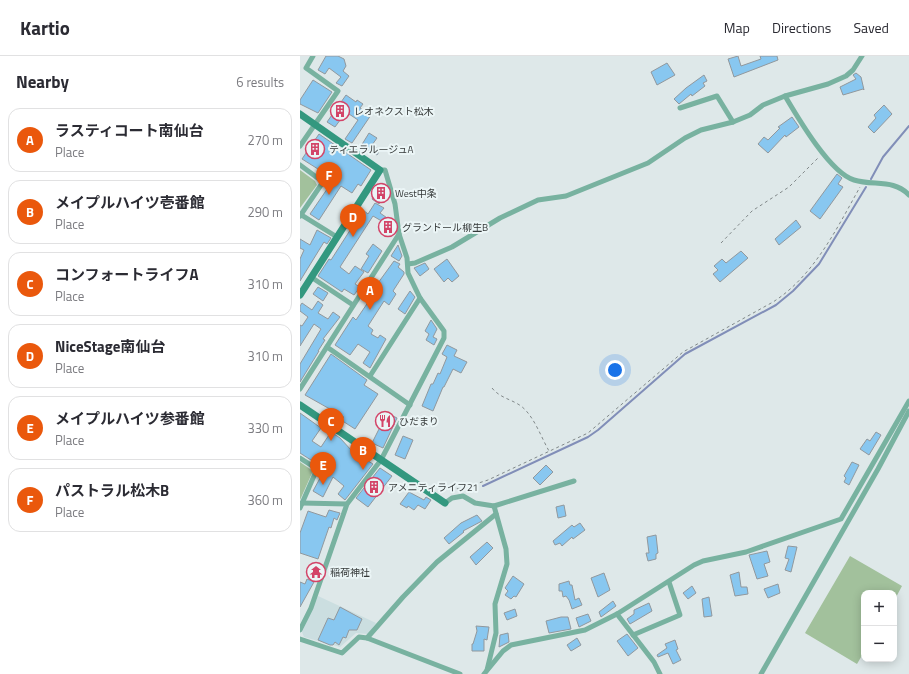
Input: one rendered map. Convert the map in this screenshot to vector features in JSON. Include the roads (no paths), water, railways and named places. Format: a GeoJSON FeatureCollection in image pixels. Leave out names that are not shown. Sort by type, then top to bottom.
{"type":"FeatureCollection","features":[{"type":"Feature","properties":{"kind":"street"},"geometry":{"type":"LineString","coordinates":[[300,146],[338,91],[306,68],[314,56]]}},
{"type":"Feature","properties":{"kind":"street"},"geometry":{"type":"LineString","coordinates":[[408,264],[415,263],[452,247],[500,218],[538,200],[566,196],[648,163],[685,138],[701,130],[733,122],[750,115],[763,105],[785,96],[828,84],[846,76],[853,70],[862,56]]}},
{"type":"Feature","properties":{"kind":"street"},"geometry":{"type":"LineString","coordinates":[[680,108],[717,96],[733,122]]}},
{"type":"Feature","properties":{"kind":"street"},"geometry":{"type":"LineString","coordinates":[[785,96],[822,153],[847,177],[864,182],[898,186],[909,195]]}},
{"type":"Feature","properties":{"kind":"street"},"geometry":{"type":"LineString","coordinates":[[300,114],[380,170],[385,170],[390,182],[395,204],[399,234],[408,264],[408,274],[420,298],[444,330],[444,338],[381,460],[347,504],[311,608],[300,630]]}},
{"type":"Feature","properties":{"kind":"street"},"geometry":{"type":"LineString","coordinates":[[300,165],[323,182],[300,215],[337,237]]}},
{"type":"Feature","properties":{"kind":"street"},"geometry":{"type":"LineString","coordinates":[[300,295],[380,170]]}},
{"type":"Feature","properties":{"kind":"street"},"geometry":{"type":"LineString","coordinates":[[300,389],[399,234]]}},
{"type":"Feature","properties":{"kind":"street"},"geometry":{"type":"LineString","coordinates":[[311,277],[353,305]]}},
{"type":"Feature","properties":{"kind":"street"},"geometry":{"type":"LineString","coordinates":[[370,376],[420,298]]}},
{"type":"Feature","properties":{"kind":"street"},"geometry":{"type":"LineString","coordinates":[[327,347],[410,405]]}},
{"type":"Feature","properties":{"kind":"street"},"geometry":{"type":"LineString","coordinates":[[485,672],[503,651],[511,645],[572,634],[585,630],[617,614],[694,565],[703,561],[746,552],[841,519],[909,401]]}},
{"type":"Feature","properties":{"kind":"street"},"geometry":{"type":"LineString","coordinates":[[300,405],[445,503],[452,498],[463,496],[475,503],[494,506],[574,480]]}},
{"type":"Feature","properties":{"kind":"street"},"geometry":{"type":"LineString","coordinates":[[761,674],[878,469],[909,411]]}},
{"type":"Feature","properties":{"kind":"street"},"geometry":{"type":"LineString","coordinates":[[300,458],[316,469],[301,506],[347,504]]}},
{"type":"Feature","properties":{"kind":"street"},"geometry":{"type":"LineString","coordinates":[[485,672],[496,633],[495,604],[506,564],[506,549],[494,506]]}},
{"type":"Feature","properties":{"kind":"street"},"geometry":{"type":"LineString","coordinates":[[367,638],[402,597],[437,562],[496,514]]}},
{"type":"Feature","properties":{"kind":"street"},"geometry":{"type":"LineString","coordinates":[[633,635],[680,615],[669,582]]}},
{"type":"Feature","properties":{"kind":"street"},"geometry":{"type":"LineString","coordinates":[[617,614],[654,662],[660,674]]}},
{"type":"Feature","properties":{"kind":"street"},"geometry":{"type":"LineString","coordinates":[[300,639],[342,653],[359,637],[367,638],[460,674]]}},
{"type":"Feature","properties":{"kind":"waterway"},"geometry":{"type":"LineString","coordinates":[[871,179],[883,157],[909,126]]}},
{"type":"Feature","properties":{"kind":"waterway"},"geometry":{"type":"LineString","coordinates":[[483,486],[588,437],[685,354],[776,305],[793,291],[819,264],[866,187]]}},
{"type":"Feature","properties":{"kind":"place","name":"レオネクスト松木"},"geometry":{"type":"Point","coordinates":[340,111]}},
{"type":"Feature","properties":{"kind":"place","name":"ティエラルージュA"},"geometry":{"type":"Point","coordinates":[315,149]}},
{"type":"Feature","properties":{"kind":"place","name":"West中条"},"geometry":{"type":"Point","coordinates":[381,193]}},
{"type":"Feature","properties":{"kind":"place","name":"パストラル松木B"},"geometry":{"type":"Point","coordinates":[329,195]}},
{"type":"Feature","properties":{"kind":"place","name":"グランドール柳生B"},"geometry":{"type":"Point","coordinates":[388,227]}},
{"type":"Feature","properties":{"kind":"place","name":"NiceStage南仙台"},"geometry":{"type":"Point","coordinates":[353,237]}},
{"type":"Feature","properties":{"kind":"place","name":"ラスティコート南仙台"},"geometry":{"type":"Point","coordinates":[370,310]}},
{"type":"Feature","properties":{"kind":"place","name":"ひだまり"},"geometry":{"type":"Point","coordinates":[385,421]}},
{"type":"Feature","properties":{"kind":"place","name":"コンフォートライフA"},"geometry":{"type":"Point","coordinates":[331,441]}},
{"type":"Feature","properties":{"kind":"place","name":"メイプルハイツ壱番館"},"geometry":{"type":"Point","coordinates":[363,470]}},
{"type":"Feature","properties":{"kind":"place","name":"メイプルハイツ参番館"},"geometry":{"type":"Point","coordinates":[323,485]}},
{"type":"Feature","properties":{"kind":"place","name":"アメニティライフ21"},"geometry":{"type":"Point","coordinates":[374,487]}},
{"type":"Feature","properties":{"kind":"place","name":"稲荷神社"},"geometry":{"type":"Point","coordinates":[316,572]}}]}
